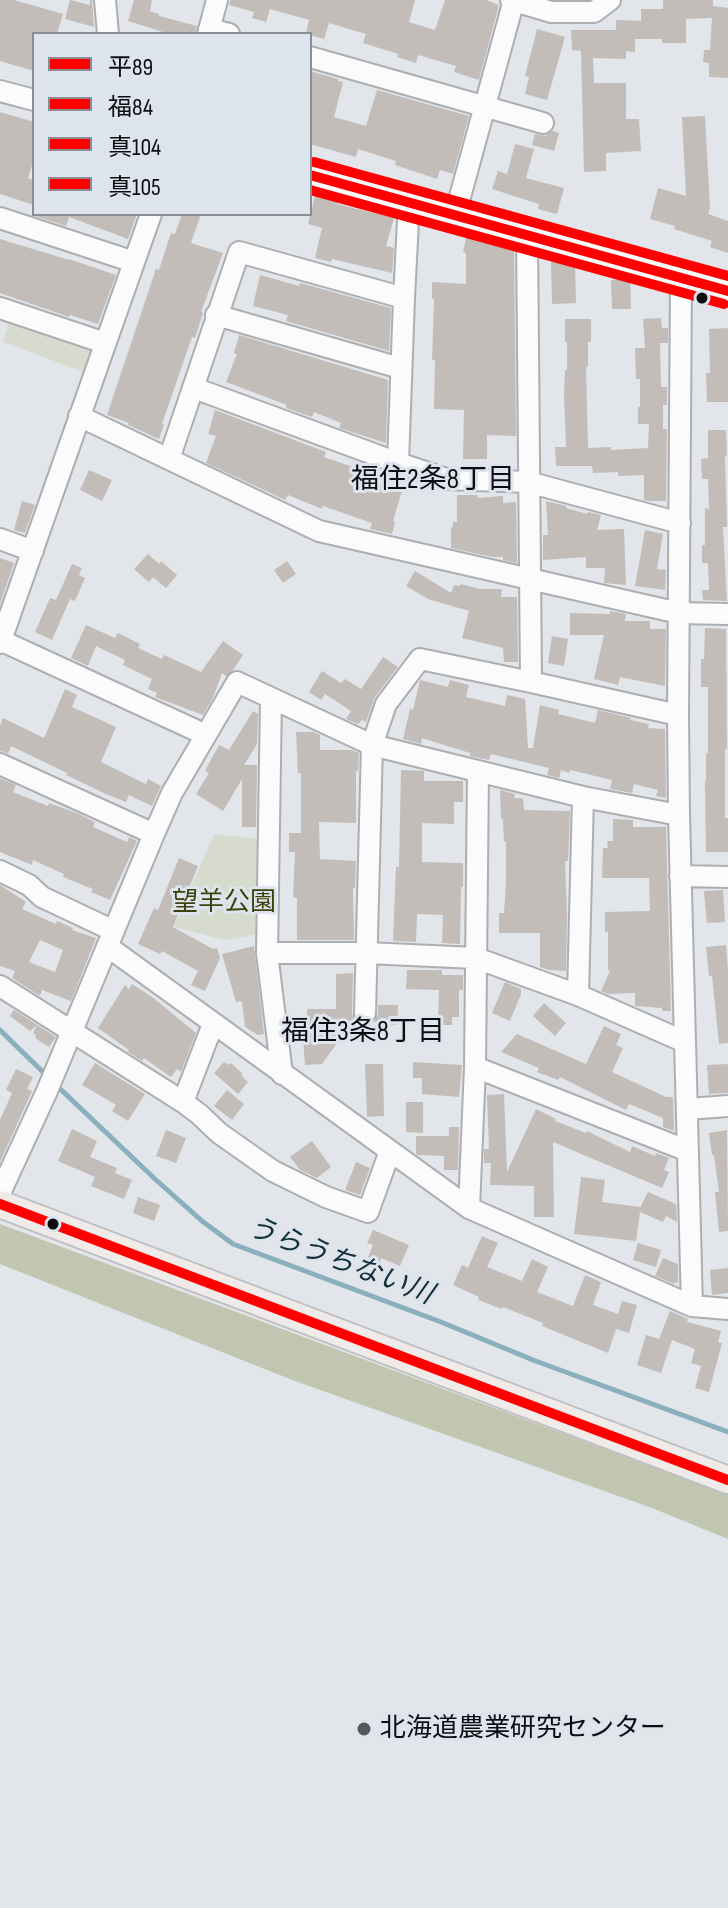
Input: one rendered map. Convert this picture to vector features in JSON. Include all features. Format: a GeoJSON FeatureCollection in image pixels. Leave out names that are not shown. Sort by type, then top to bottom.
{"type":"FeatureCollection","features":[{"type":"Feature","properties":{"kind":"main road"},"geometry":{"type":"LineString","coordinates":[[0,1204],[728,1480]]}},
{"type":"Feature","properties":{"kind":"street"},"geometry":{"type":"LineString","coordinates":[[105,0],[108,32]]}},
{"type":"Feature","properties":{"kind":"street"},"geometry":{"type":"LineString","coordinates":[[215,32],[217,0]]}},
{"type":"Feature","properties":{"kind":"street"},"geometry":{"type":"LineString","coordinates":[[455,215],[513,0],[551,12],[594,12],[610,0]]}},
{"type":"Feature","properties":{"kind":"street"},"geometry":{"type":"LineString","coordinates":[[312,58],[543,123]]}},
{"type":"Feature","properties":{"kind":"street"},"geometry":{"type":"LineString","coordinates":[[0,91],[32,99]]}},
{"type":"Feature","properties":{"kind":"street"},"geometry":{"type":"LineString","coordinates":[[312,176],[728,291]]}},
{"type":"Feature","properties":{"kind":"street"},"geometry":{"type":"LineString","coordinates":[[398,463],[409,202]]}},
{"type":"Feature","properties":{"kind":"street"},"geometry":{"type":"LineString","coordinates":[[150,216],[0,641],[206,735]]}},
{"type":"Feature","properties":{"kind":"street"},"geometry":{"type":"LineString","coordinates":[[0,218],[134,262]]}},
{"type":"Feature","properties":{"kind":"street"},"geometry":{"type":"LineString","coordinates":[[527,235],[531,682]]}},
{"type":"Feature","properties":{"kind":"street"},"geometry":{"type":"LineString","coordinates":[[169,459],[239,252],[404,298]]}},
{"type":"Feature","properties":{"kind":"street"},"geometry":{"type":"LineString","coordinates":[[681,278],[679,815],[692,1306]]}},
{"type":"Feature","properties":{"kind":"street"},"geometry":{"type":"LineString","coordinates":[[0,308],[105,343]]}},
{"type":"Feature","properties":{"kind":"street"},"geometry":{"type":"LineString","coordinates":[[216,315],[400,368]]}},
{"type":"Feature","properties":{"kind":"street"},"geometry":{"type":"LineString","coordinates":[[194,388],[446,479],[528,482],[680,523]]}},
{"type":"Feature","properties":{"kind":"street"},"geometry":{"type":"LineString","coordinates":[[79,416],[319,531],[679,613],[728,614]]}},
{"type":"Feature","properties":{"kind":"street"},"geometry":{"type":"LineString","coordinates":[[0,539],[33,551]]}},
{"type":"Feature","properties":{"kind":"street"},"geometry":{"type":"LineString","coordinates":[[365,1013],[372,745],[386,704],[420,659],[678,715]]}},
{"type":"Feature","properties":{"kind":"street"},"geometry":{"type":"LineString","coordinates":[[0,1193],[51,1082],[172,793],[237,682],[372,745],[583,797],[679,815]]}},
{"type":"Feature","properties":{"kind":"street"},"geometry":{"type":"LineString","coordinates":[[271,698],[267,953],[282,1074]]}},
{"type":"Feature","properties":{"kind":"street"},"geometry":{"type":"LineString","coordinates":[[0,764],[154,834]]}},
{"type":"Feature","properties":{"kind":"street"},"geometry":{"type":"LineString","coordinates":[[469,1208],[475,1067],[478,772]]}},
{"type":"Feature","properties":{"kind":"street"},"geometry":{"type":"LineString","coordinates":[[578,995],[583,797]]}},
{"type":"Feature","properties":{"kind":"street"},"geometry":{"type":"LineString","coordinates":[[0,871],[29,885],[42,897],[110,939],[213,1024],[469,1208],[692,1306],[728,1309]]}},
{"type":"Feature","properties":{"kind":"street"},"geometry":{"type":"LineString","coordinates":[[680,876],[728,877]]}},
{"type":"Feature","properties":{"kind":"street"},"geometry":{"type":"LineString","coordinates":[[267,953],[476,958],[578,995],[685,1042]]}},
{"type":"Feature","properties":{"kind":"street"},"geometry":{"type":"LineString","coordinates":[[0,986],[183,1102],[219,1133],[273,1171],[326,1197],[368,1212],[390,1151]]}},
{"type":"Feature","properties":{"kind":"street"},"geometry":{"type":"LineString","coordinates":[[183,1102],[213,1024]]}},
{"type":"Feature","properties":{"kind":"street"},"geometry":{"type":"LineString","coordinates":[[475,1067],[688,1151]]}},
{"type":"Feature","properties":{"kind":"street"},"geometry":{"type":"LineString","coordinates":[[688,1109],[728,1106]]}},
{"type":"Feature","properties":{"kind":"green space"},"geometry":{"type":"Polygon","coordinates":[[[11,315],[101,347],[89,374],[3,342],[11,315]]]}},
{"type":"Feature","properties":{"kind":"green space","name":"望羊公園"},"geometry":{"type":"Polygon","coordinates":[[[214,834],[258,839],[259,934],[225,940],[174,927],[214,834]]]}},
{"type":"Feature","properties":{"kind":"green space"},"geometry":{"type":"Polygon","coordinates":[[[0,1224],[728,1495],[728,1539],[652,1508],[295,1381],[0,1264],[0,1224]]]}},
{"type":"Feature","properties":{"kind":"building"},"geometry":{"type":"Polygon","coordinates":[[[0,0],[14,0],[63,14],[58,32],[32,32],[32,70],[0,61],[0,0]]]}},
{"type":"Feature","properties":{"kind":"building"},"geometry":{"type":"Polygon","coordinates":[[[70,0],[90,5],[92,0],[94,27],[65,19],[70,0]]]}},
{"type":"Feature","properties":{"kind":"building"},"geometry":{"type":"Polygon","coordinates":[[[134,0],[152,0],[150,11],[197,26],[196,32],[163,32],[128,21],[134,0]]]}},
{"type":"Feature","properties":{"kind":"building"},"geometry":{"type":"Polygon","coordinates":[[[230,0],[415,0],[409,22],[435,30],[445,0],[486,0],[499,5],[479,80],[454,72],[456,66],[418,55],[416,63],[397,57],[398,54],[363,43],[366,34],[329,23],[324,39],[306,32],[309,20],[270,9],[266,22],[252,18],[254,12],[229,5],[230,0]]]}},
{"type":"Feature","properties":{"kind":"building"},"geometry":{"type":"Polygon","coordinates":[[[663,0],[713,0],[713,6],[728,8],[728,78],[709,77],[709,63],[703,62],[704,50],[710,50],[712,18],[686,19],[686,43],[635,39],[635,52],[626,51],[626,59],[593,58],[594,83],[626,83],[626,119],[639,119],[641,151],[606,153],[606,171],[584,172],[581,51],[572,50],[571,30],[616,30],[616,20],[641,21],[641,9],[663,9],[663,0]]]}},
{"type":"Feature","properties":{"kind":"building"},"geometry":{"type":"Polygon","coordinates":[[[537,29],[565,37],[547,100],[525,94],[529,77],[525,76],[537,29]]]}},
{"type":"Feature","properties":{"kind":"building"},"geometry":{"type":"Polygon","coordinates":[[[312,72],[343,82],[334,117],[366,126],[377,90],[469,116],[453,174],[440,170],[437,179],[358,149],[356,157],[312,145],[312,72]]]}},
{"type":"Feature","properties":{"kind":"building"},"geometry":{"type":"Polygon","coordinates":[[[0,112],[32,121],[32,165],[28,178],[32,179],[32,204],[0,194],[0,112]]]}},
{"type":"Feature","properties":{"kind":"building"},"geometry":{"type":"Polygon","coordinates":[[[705,116],[708,214],[728,221],[728,253],[710,247],[712,241],[650,219],[658,188],[686,196],[682,117],[705,116]]]}},
{"type":"Feature","properties":{"kind":"building"},"geometry":{"type":"Polygon","coordinates":[[[553,131],[559,133],[554,151],[532,145],[535,134],[545,136],[553,131]]]}},
{"type":"Feature","properties":{"kind":"building"},"geometry":{"type":"Polygon","coordinates":[[[515,144],[534,149],[526,178],[564,188],[557,214],[538,209],[539,204],[492,189],[498,171],[507,174],[515,144]]]}},
{"type":"Feature","properties":{"kind":"building"},"geometry":{"type":"Polygon","coordinates":[[[316,192],[338,198],[337,204],[394,218],[386,246],[394,248],[392,273],[315,258],[322,228],[308,224],[316,192]]]}},
{"type":"Feature","properties":{"kind":"building"},"geometry":{"type":"Polygon","coordinates":[[[35,216],[136,216],[128,239],[69,217],[66,226],[35,216]]]}},
{"type":"Feature","properties":{"kind":"building"},"geometry":{"type":"Polygon","coordinates":[[[181,216],[200,216],[191,243],[223,253],[159,439],[107,415],[156,269],[159,270],[171,233],[175,234],[181,216]]]}},
{"type":"Feature","properties":{"kind":"building"},"geometry":{"type":"Polygon","coordinates":[[[467,234],[514,245],[516,436],[487,435],[487,459],[463,459],[464,410],[434,409],[432,282],[466,284],[466,253],[463,252],[467,234]]]}},
{"type":"Feature","properties":{"kind":"building"},"geometry":{"type":"Polygon","coordinates":[[[0,239],[116,275],[98,324],[0,293],[0,239]]]}},
{"type":"Feature","properties":{"kind":"building"},"geometry":{"type":"Polygon","coordinates":[[[551,262],[575,262],[576,303],[552,304],[551,262]]]}},
{"type":"Feature","properties":{"kind":"building"},"geometry":{"type":"Polygon","coordinates":[[[260,275],[391,308],[389,351],[286,321],[288,315],[253,306],[260,275]]]}},
{"type":"Feature","properties":{"kind":"building"},"geometry":{"type":"Polygon","coordinates":[[[630,279],[631,309],[612,309],[611,280],[630,279]]]}},
{"type":"Feature","properties":{"kind":"building"},"geometry":{"type":"Polygon","coordinates":[[[661,318],[662,328],[668,328],[668,343],[660,343],[661,387],[667,387],[667,405],[663,405],[663,429],[667,429],[666,501],[650,501],[644,500],[644,475],[593,473],[592,466],[556,466],[555,447],[566,447],[565,319],[591,319],[586,367],[588,448],[611,447],[611,450],[648,448],[649,424],[638,424],[640,379],[636,379],[635,348],[645,348],[643,319],[661,318]]]}},
{"type":"Feature","properties":{"kind":"building"},"geometry":{"type":"Polygon","coordinates":[[[728,328],[728,402],[707,402],[709,329],[728,328]]]}},
{"type":"Feature","properties":{"kind":"building"},"geometry":{"type":"Polygon","coordinates":[[[239,335],[388,380],[386,443],[339,428],[341,423],[314,412],[312,417],[226,382],[237,354],[234,353],[239,335]]]}},
{"type":"Feature","properties":{"kind":"building"},"geometry":{"type":"Polygon","coordinates":[[[215,410],[326,452],[324,457],[376,471],[372,481],[402,491],[392,534],[370,529],[372,523],[323,506],[322,509],[288,495],[285,500],[206,463],[216,436],[208,434],[215,410]]]}},
{"type":"Feature","properties":{"kind":"building"},"geometry":{"type":"Polygon","coordinates":[[[708,430],[726,430],[727,527],[723,527],[727,601],[703,600],[702,590],[709,590],[708,563],[702,563],[702,545],[705,545],[705,508],[709,509],[708,479],[702,479],[701,459],[708,458],[708,430]]]}},
{"type":"Feature","properties":{"kind":"building"},"geometry":{"type":"Polygon","coordinates":[[[89,470],[112,480],[102,501],[80,490],[89,470]]]}},
{"type":"Feature","properties":{"kind":"building"},"geometry":{"type":"Polygon","coordinates":[[[457,495],[478,495],[478,498],[503,496],[503,503],[516,502],[517,563],[503,560],[503,557],[451,548],[451,527],[453,522],[457,522],[457,495]]]}},
{"type":"Feature","properties":{"kind":"building"},"geometry":{"type":"Polygon","coordinates":[[[22,501],[35,505],[25,533],[14,530],[22,501]]]}},
{"type":"Feature","properties":{"kind":"building"},"geometry":{"type":"Polygon","coordinates":[[[546,501],[587,514],[601,515],[597,530],[624,529],[626,585],[604,583],[605,568],[586,568],[586,557],[543,560],[543,535],[548,535],[546,501]]]}},
{"type":"Feature","properties":{"kind":"building"},"geometry":{"type":"Polygon","coordinates":[[[645,530],[663,534],[657,569],[666,570],[665,590],[635,586],[645,530]]]}},
{"type":"Feature","properties":{"kind":"building"},"geometry":{"type":"Polygon","coordinates":[[[148,554],[177,575],[166,588],[153,577],[149,582],[134,569],[148,554]]]}},
{"type":"Feature","properties":{"kind":"building"},"geometry":{"type":"Polygon","coordinates":[[[0,558],[14,563],[0,604],[0,558]]]}},
{"type":"Feature","properties":{"kind":"building"},"geometry":{"type":"Polygon","coordinates":[[[287,561],[296,574],[283,583],[274,570],[287,561]]]}},
{"type":"Feature","properties":{"kind":"building"},"geometry":{"type":"Polygon","coordinates":[[[72,564],[82,568],[79,575],[85,578],[75,601],[70,599],[52,640],[35,632],[50,598],[56,600],[72,564]]]}},
{"type":"Feature","properties":{"kind":"building"},"geometry":{"type":"Polygon","coordinates":[[[415,571],[451,593],[454,585],[461,584],[480,589],[502,589],[501,597],[517,597],[518,662],[504,662],[503,648],[462,638],[469,611],[428,599],[406,586],[415,571]]]}},
{"type":"Feature","properties":{"kind":"building"},"geometry":{"type":"Polygon","coordinates":[[[610,611],[626,614],[625,621],[650,621],[650,629],[666,629],[665,686],[620,677],[618,685],[594,679],[604,635],[570,635],[570,613],[610,614],[610,611]]]}},
{"type":"Feature","properties":{"kind":"building"},"geometry":{"type":"Polygon","coordinates":[[[86,625],[115,638],[118,633],[140,644],[138,648],[162,659],[164,655],[201,672],[223,641],[243,655],[226,676],[222,673],[203,715],[155,697],[157,693],[148,689],[152,679],[123,665],[125,660],[96,646],[88,666],[71,658],[86,625]]]}},
{"type":"Feature","properties":{"kind":"building"},"geometry":{"type":"Polygon","coordinates":[[[705,628],[726,629],[725,818],[728,818],[728,852],[706,852],[708,687],[701,687],[705,628]]]}},
{"type":"Feature","properties":{"kind":"building"},"geometry":{"type":"Polygon","coordinates":[[[552,636],[568,639],[564,666],[548,663],[552,636]]]}},
{"type":"Feature","properties":{"kind":"building"},"geometry":{"type":"Polygon","coordinates":[[[383,657],[398,667],[375,697],[366,722],[362,720],[358,724],[346,719],[351,711],[325,694],[321,700],[309,692],[322,671],[341,683],[345,679],[361,689],[383,657]]]}},
{"type":"Feature","properties":{"kind":"building"},"geometry":{"type":"Polygon","coordinates":[[[420,680],[448,687],[450,680],[469,685],[466,697],[505,706],[507,695],[525,699],[528,748],[533,748],[540,705],[559,710],[558,714],[595,723],[598,710],[649,724],[648,728],[665,729],[666,798],[656,796],[658,790],[634,784],[632,793],[610,789],[612,780],[570,770],[569,773],[561,770],[559,778],[547,775],[549,768],[491,754],[489,760],[470,756],[470,753],[422,738],[421,744],[403,739],[420,680]]]}},
{"type":"Feature","properties":{"kind":"building"},"geometry":{"type":"Polygon","coordinates":[[[65,689],[77,695],[72,707],[116,727],[101,762],[146,784],[148,779],[161,786],[152,806],[129,795],[126,802],[106,794],[11,746],[8,753],[0,751],[3,718],[44,738],[65,689]]]}},
{"type":"Feature","properties":{"kind":"building"},"geometry":{"type":"Polygon","coordinates":[[[253,711],[258,714],[257,744],[244,765],[257,765],[256,827],[242,827],[242,779],[223,811],[196,794],[209,773],[205,771],[219,745],[229,750],[253,711]]]}},
{"type":"Feature","properties":{"kind":"building"},"geometry":{"type":"Polygon","coordinates":[[[296,732],[320,735],[320,750],[352,750],[359,753],[356,823],[319,822],[320,859],[356,861],[354,940],[297,940],[297,898],[293,897],[295,852],[289,852],[289,833],[301,833],[301,773],[298,773],[296,732]]]}},
{"type":"Feature","properties":{"kind":"building"},"geometry":{"type":"Polygon","coordinates":[[[401,770],[424,771],[424,781],[463,781],[463,802],[454,802],[454,824],[422,823],[422,862],[463,863],[460,944],[442,943],[443,915],[417,914],[416,942],[393,941],[396,867],[399,867],[401,770]]]}},
{"type":"Feature","properties":{"kind":"building"},"geometry":{"type":"Polygon","coordinates":[[[0,778],[16,785],[13,792],[79,814],[95,822],[93,827],[127,842],[129,837],[137,841],[110,900],[33,860],[32,865],[0,852],[0,778]]]}},
{"type":"Feature","properties":{"kind":"building"},"geometry":{"type":"Polygon","coordinates":[[[500,790],[515,794],[514,798],[523,798],[524,810],[570,811],[568,861],[565,861],[566,971],[540,967],[540,933],[499,933],[499,913],[504,913],[506,883],[506,841],[500,790]]]}},
{"type":"Feature","properties":{"kind":"building"},"geometry":{"type":"Polygon","coordinates":[[[613,819],[633,820],[633,827],[666,827],[671,1011],[635,1006],[635,993],[608,994],[601,991],[610,971],[605,912],[650,911],[649,878],[602,878],[603,848],[608,848],[607,841],[613,841],[613,819]]]}},
{"type":"Feature","properties":{"kind":"building"},"geometry":{"type":"Polygon","coordinates":[[[179,858],[198,866],[173,927],[213,949],[217,948],[220,958],[205,991],[191,985],[198,971],[162,951],[160,954],[138,944],[154,908],[158,910],[179,858]]]}},
{"type":"Feature","properties":{"kind":"building"},"geometry":{"type":"Polygon","coordinates":[[[0,885],[26,902],[22,909],[96,938],[71,1001],[42,990],[40,996],[12,978],[15,971],[0,966],[0,885]],[[40,940],[29,962],[55,972],[63,950],[40,940]]]}},
{"type":"Feature","properties":{"kind":"building"},"geometry":{"type":"Polygon","coordinates":[[[723,890],[725,922],[707,923],[704,891],[723,890]]]}},
{"type":"Feature","properties":{"kind":"building"},"geometry":{"type":"Polygon","coordinates":[[[726,945],[728,1043],[719,1044],[706,947],[726,945]]]}},
{"type":"Feature","properties":{"kind":"building"},"geometry":{"type":"Polygon","coordinates":[[[254,946],[264,1034],[258,1035],[245,1027],[242,1001],[236,1002],[222,954],[254,946]]]}},
{"type":"Feature","properties":{"kind":"building"},"geometry":{"type":"Polygon","coordinates":[[[407,970],[442,970],[442,975],[463,975],[463,990],[459,990],[459,1017],[452,1017],[452,1025],[438,1025],[439,990],[406,989],[407,970]]]}},
{"type":"Feature","properties":{"kind":"building"},"geometry":{"type":"Polygon","coordinates":[[[353,973],[352,1013],[356,1022],[326,1023],[340,1039],[322,1064],[305,1065],[303,1038],[307,1037],[307,1009],[336,1009],[336,974],[353,973]]]}},
{"type":"Feature","properties":{"kind":"building"},"geometry":{"type":"Polygon","coordinates":[[[505,982],[521,989],[510,1021],[492,1013],[505,982]]]}},
{"type":"Feature","properties":{"kind":"building"},"geometry":{"type":"Polygon","coordinates":[[[132,984],[196,1033],[181,1072],[177,1069],[171,1077],[144,1058],[142,1061],[127,1051],[98,1028],[125,985],[129,989],[132,984]]]}},
{"type":"Feature","properties":{"kind":"building"},"geometry":{"type":"Polygon","coordinates":[[[544,1003],[566,1023],[555,1036],[533,1016],[544,1003]]]}},
{"type":"Feature","properties":{"kind":"building"},"geometry":{"type":"Polygon","coordinates":[[[378,1005],[398,1005],[397,1025],[374,1022],[378,1005]]]}},
{"type":"Feature","properties":{"kind":"building"},"geometry":{"type":"Polygon","coordinates":[[[14,1010],[37,1025],[30,1031],[10,1016],[14,1010]]]}},
{"type":"Feature","properties":{"kind":"building"},"geometry":{"type":"Polygon","coordinates":[[[37,1025],[56,1037],[49,1047],[35,1038],[33,1033],[37,1025]]]}},
{"type":"Feature","properties":{"kind":"building"},"geometry":{"type":"Polygon","coordinates":[[[604,1026],[621,1034],[616,1045],[623,1048],[612,1072],[666,1097],[673,1097],[674,1131],[663,1127],[663,1118],[629,1104],[626,1110],[560,1077],[558,1080],[537,1072],[539,1068],[501,1052],[517,1034],[586,1064],[604,1026]]]}},
{"type":"Feature","properties":{"kind":"building"},"geometry":{"type":"Polygon","coordinates":[[[224,1062],[231,1063],[248,1082],[238,1094],[214,1073],[224,1062]]]}},
{"type":"Feature","properties":{"kind":"building"},"geometry":{"type":"Polygon","coordinates":[[[413,1062],[462,1065],[459,1097],[422,1094],[422,1078],[413,1078],[413,1062]]]}},
{"type":"Feature","properties":{"kind":"building"},"geometry":{"type":"Polygon","coordinates":[[[95,1063],[145,1094],[128,1121],[112,1111],[116,1105],[82,1085],[95,1063]]]}},
{"type":"Feature","properties":{"kind":"building"},"geometry":{"type":"Polygon","coordinates":[[[365,1064],[383,1064],[384,1116],[367,1117],[365,1064]]]}},
{"type":"Feature","properties":{"kind":"building"},"geometry":{"type":"Polygon","coordinates":[[[728,1064],[728,1093],[709,1094],[707,1065],[728,1064]]]}},
{"type":"Feature","properties":{"kind":"building"},"geometry":{"type":"Polygon","coordinates":[[[16,1069],[33,1077],[27,1089],[32,1091],[0,1162],[0,1120],[12,1093],[6,1090],[16,1069]]]}},
{"type":"Feature","properties":{"kind":"building"},"geometry":{"type":"Polygon","coordinates":[[[227,1090],[244,1104],[232,1120],[214,1106],[227,1090]]]}},
{"type":"Feature","properties":{"kind":"building"},"geometry":{"type":"Polygon","coordinates":[[[504,1094],[507,1172],[536,1109],[555,1121],[587,1131],[630,1152],[632,1146],[655,1156],[656,1153],[669,1158],[664,1170],[669,1172],[662,1188],[553,1142],[554,1217],[534,1217],[534,1186],[490,1185],[491,1163],[484,1163],[484,1149],[489,1149],[487,1095],[504,1094]]]}},
{"type":"Feature","properties":{"kind":"building"},"geometry":{"type":"Polygon","coordinates":[[[406,1102],[423,1102],[423,1133],[406,1132],[406,1102]]]}},
{"type":"Feature","properties":{"kind":"building"},"geometry":{"type":"Polygon","coordinates":[[[449,1127],[459,1127],[458,1170],[444,1170],[444,1156],[416,1154],[416,1136],[449,1136],[449,1127]]]}},
{"type":"Feature","properties":{"kind":"building"},"geometry":{"type":"Polygon","coordinates":[[[72,1129],[97,1141],[90,1157],[117,1168],[115,1173],[132,1180],[124,1199],[91,1186],[95,1177],[58,1161],[72,1129]]]}},
{"type":"Feature","properties":{"kind":"building"},"geometry":{"type":"Polygon","coordinates":[[[166,1130],[186,1138],[176,1163],[156,1156],[166,1130]]]}},
{"type":"Feature","properties":{"kind":"building"},"geometry":{"type":"Polygon","coordinates":[[[727,1130],[728,1231],[719,1232],[715,1192],[719,1192],[709,1133],[727,1130]]]}},
{"type":"Feature","properties":{"kind":"building"},"geometry":{"type":"Polygon","coordinates":[[[312,1141],[331,1167],[317,1178],[300,1170],[290,1157],[312,1141]]]}},
{"type":"Feature","properties":{"kind":"building"},"geometry":{"type":"Polygon","coordinates":[[[356,1162],[370,1168],[360,1195],[345,1190],[356,1162]]]}},
{"type":"Feature","properties":{"kind":"building"},"geometry":{"type":"Polygon","coordinates":[[[581,1177],[605,1180],[602,1202],[640,1208],[648,1192],[676,1204],[677,1222],[666,1216],[663,1222],[640,1212],[636,1241],[574,1234],[581,1177]]]}},
{"type":"Feature","properties":{"kind":"building"},"geometry":{"type":"Polygon","coordinates":[[[138,1197],[160,1205],[154,1221],[133,1213],[138,1197]]]}},
{"type":"Feature","properties":{"kind":"building"},"geometry":{"type":"Polygon","coordinates":[[[373,1230],[409,1245],[400,1266],[381,1258],[380,1262],[368,1257],[373,1245],[367,1243],[373,1230]]]}},
{"type":"Feature","properties":{"kind":"building"},"geometry":{"type":"Polygon","coordinates":[[[482,1236],[498,1243],[487,1267],[522,1281],[532,1259],[548,1267],[537,1292],[573,1306],[585,1275],[601,1282],[593,1305],[618,1314],[622,1301],[637,1305],[629,1333],[616,1329],[608,1353],[542,1326],[543,1323],[478,1300],[479,1297],[453,1285],[462,1265],[468,1268],[482,1236]]]}},
{"type":"Feature","properties":{"kind":"building"},"geometry":{"type":"Polygon","coordinates":[[[638,1243],[661,1250],[656,1267],[633,1260],[638,1243]]]}},
{"type":"Feature","properties":{"kind":"building"},"geometry":{"type":"Polygon","coordinates":[[[663,1258],[678,1264],[678,1283],[655,1276],[663,1258]]]}},
{"type":"Feature","properties":{"kind":"building"},"geometry":{"type":"Polygon","coordinates":[[[728,1268],[728,1293],[712,1295],[710,1270],[728,1268]]]}},
{"type":"Feature","properties":{"kind":"building"},"geometry":{"type":"Polygon","coordinates":[[[670,1311],[688,1319],[687,1322],[721,1331],[718,1342],[722,1343],[709,1392],[695,1388],[701,1366],[691,1363],[695,1349],[672,1340],[661,1373],[637,1365],[646,1335],[659,1339],[670,1311]]]}},
{"type":"Feature","properties":{"kind":"waterway","name":"うらうちない川"},"geometry":{"type":"LineString","coordinates":[[0,1030],[48,1077]]}},
{"type":"Feature","properties":{"kind":"waterway","name":"うらうちない川"},"geometry":{"type":"LineString","coordinates":[[55,1084],[155,1179],[233,1244],[728,1432]]}},
{"type":"Feature","properties":{"kind":"transit line","name":"真105"},"geometry":{"type":"LineString","coordinates":[[314,162],[728,276]]}},
{"type":"Feature","properties":{"kind":"transit line","name":"福84"},"geometry":{"type":"LineString","coordinates":[[312,176],[728,291]]}},
{"type":"Feature","properties":{"kind":"transit line","name":"真104"},"geometry":{"type":"LineString","coordinates":[[312,191],[724,304]]}},
{"type":"Feature","properties":{"kind":"transit line","name":"平89"},"geometry":{"type":"LineString","coordinates":[[0,1204],[728,1480]]}},
{"type":"Feature","properties":{"kind":"place","name":"北海道農業研究センター"},"geometry":{"type":"Point","coordinates":[364,1729]}},
{"type":"Feature","properties":{"kind":"district","name":"福住2条8丁目"},"geometry":{"type":"Point","coordinates":[433,481]}},
{"type":"Feature","properties":{"kind":"district","name":"福住3条8丁目"},"geometry":{"type":"Point","coordinates":[363,1033]}}]}
